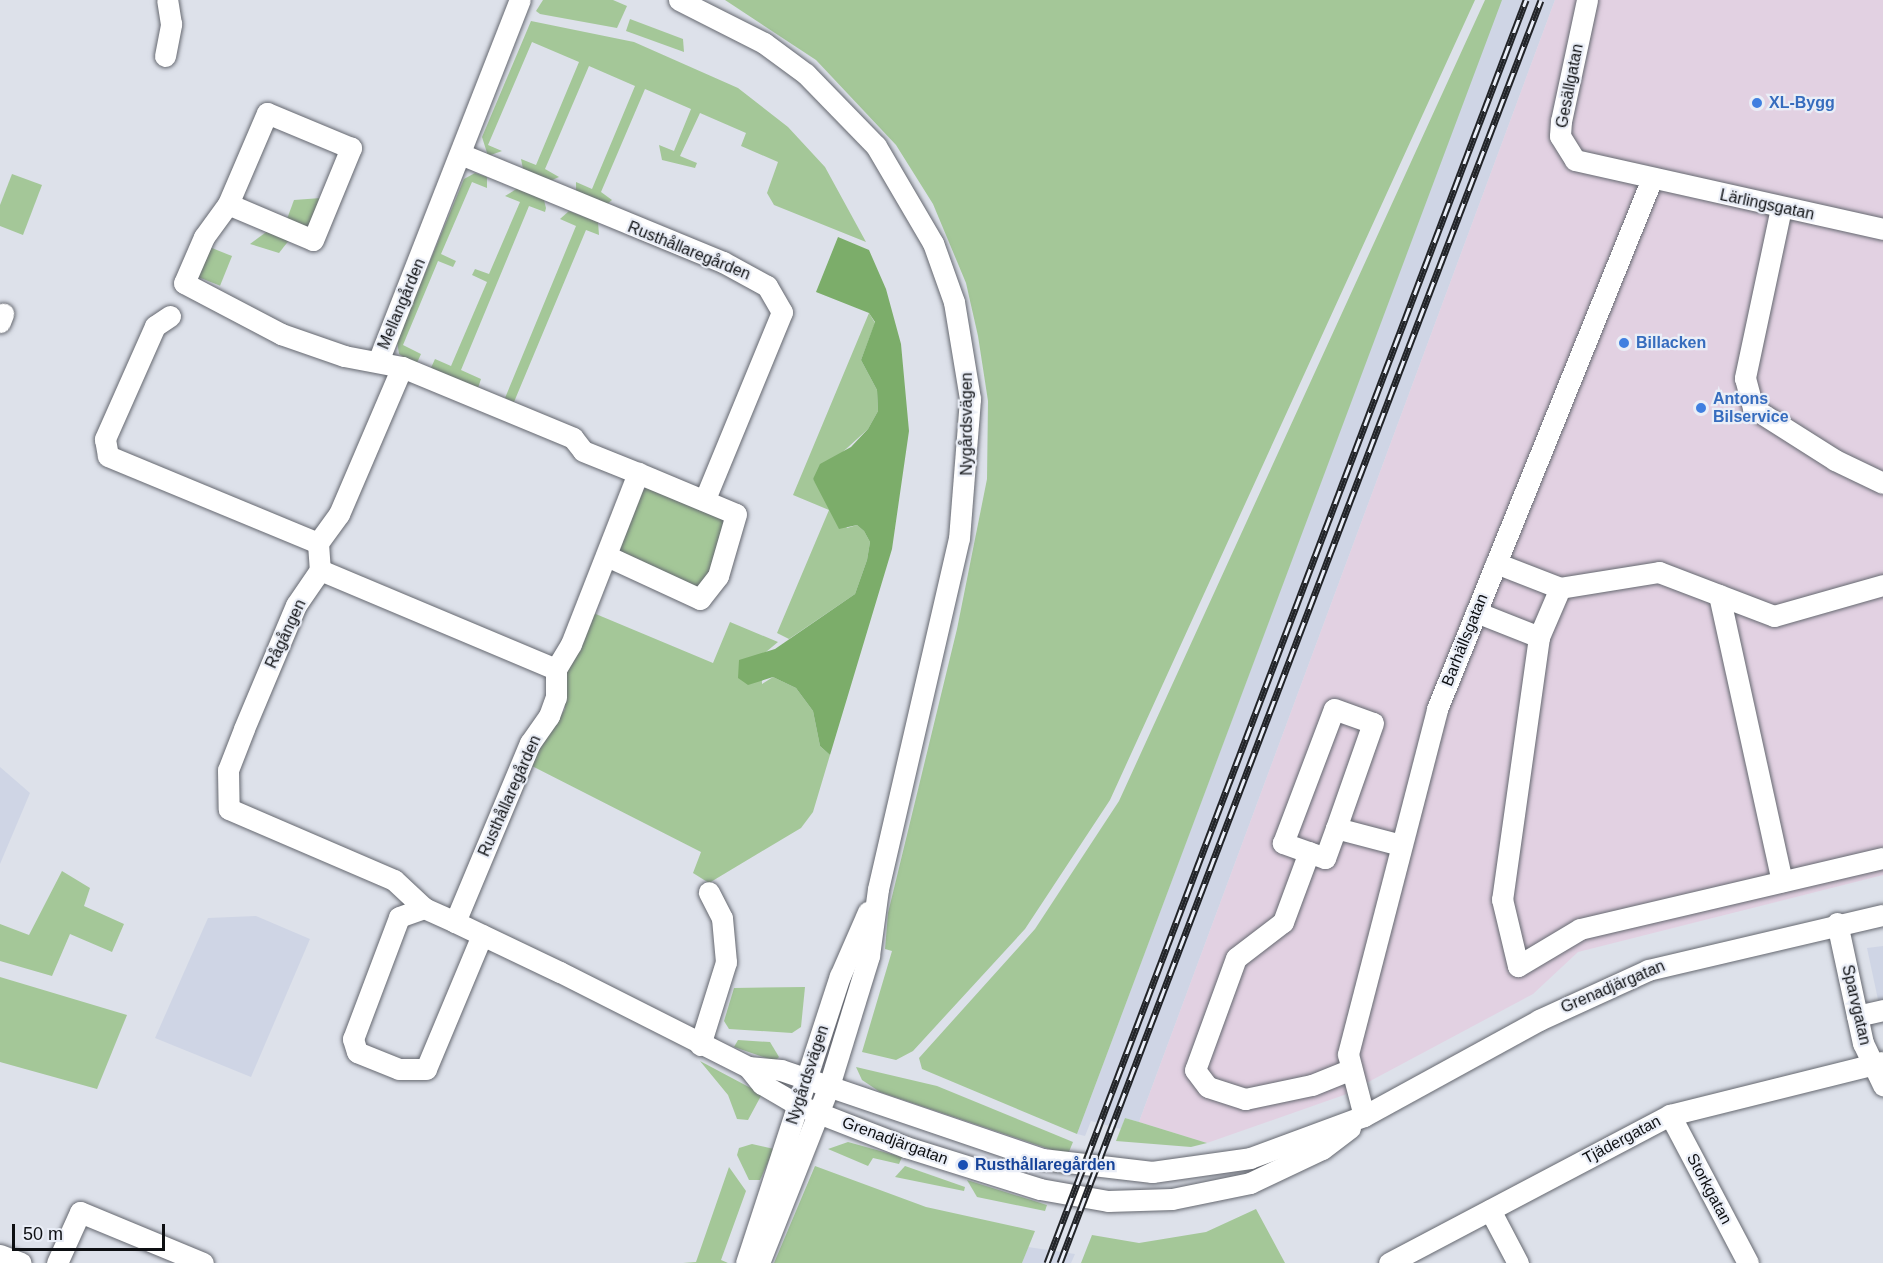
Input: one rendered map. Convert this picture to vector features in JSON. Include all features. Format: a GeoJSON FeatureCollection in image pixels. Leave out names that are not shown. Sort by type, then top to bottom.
{"type":"FeatureCollection","features":[{"type":"Feature","properties":{"kind":"street"},"geometry":{"type":"LineString","coordinates":[[165,56],[171,24],[167,0]]}},
{"type":"Feature","properties":{"kind":"street","name":"Mellangården"},"geometry":{"type":"LineString","coordinates":[[228,204],[313,240],[351,148],[267,112],[228,204],[204,237],[184,283],[281,334],[344,356],[379,359],[463,155],[520,0]]}},
{"type":"Feature","properties":{"kind":"street","name":"Nygårdsvägen"},"geometry":{"type":"LineString","coordinates":[[679,0],[764,43],[806,74],[876,146],[933,243],[966,356],[970,438],[960,538],[878,889],[869,956],[819,1114],[759,1263]]}},
{"type":"Feature","properties":{"kind":"street","name":"Gesällgatan"},"geometry":{"type":"LineString","coordinates":[[1587,0],[1560,136],[1575,160],[1651,181]]}},
{"type":"Feature","properties":{"kind":"street","name":"Rusthållaregården"},"geometry":{"type":"LineString","coordinates":[[463,155],[723,262],[767,286],[782,312],[705,499]]}},
{"type":"Feature","properties":{"kind":"street","name":"Lärlingsgatan"},"geometry":{"type":"LineString","coordinates":[[1651,181],[1883,229]]}},
{"type":"Feature","properties":{"kind":"street","name":"Barhällsgatan"},"geometry":{"type":"LineString","coordinates":[[1364,1116],[1349,1070],[1348,1053],[1437,709],[1651,181]]}},
{"type":"Feature","properties":{"kind":"street"},"geometry":{"type":"LineString","coordinates":[[1781,207],[1745,378],[1753,408],[1883,483]]}},
{"type":"Feature","properties":{"kind":"street"},"geometry":{"type":"LineString","coordinates":[[170,315],[155,326],[105,439],[108,456],[318,543]]}},
{"type":"Feature","properties":{"kind":"street"},"geometry":{"type":"LineString","coordinates":[[379,359],[573,438],[582,451],[732,509],[737,521],[718,576],[700,600],[607,556]]}},
{"type":"Feature","properties":{"kind":"street"},"geometry":{"type":"LineString","coordinates":[[402,367],[339,514],[318,543],[320,570],[556,669]]}},
{"type":"Feature","properties":{"kind":"street","name":"Rusthållaregården"},"geometry":{"type":"LineString","coordinates":[[455,922],[530,743],[549,716],[556,697],[556,669],[607,556],[638,473]]}},
{"type":"Feature","properties":{"kind":"street"},"geometry":{"type":"LineString","coordinates":[[1496,563],[1560,588],[1659,572],[1774,616],[1883,585]]}},
{"type":"Feature","properties":{"kind":"street","name":"Rågången"},"geometry":{"type":"LineString","coordinates":[[320,570],[296,605],[228,770],[230,809],[394,880],[424,908]]}},
{"type":"Feature","properties":{"kind":"street"},"geometry":{"type":"LineString","coordinates":[[1560,588],[1539,637],[1503,899],[1518,966],[1580,929],[1883,858]]}},
{"type":"Feature","properties":{"kind":"street"},"geometry":{"type":"LineString","coordinates":[[1719,595],[1782,881]]}},
{"type":"Feature","properties":{"kind":"street"},"geometry":{"type":"LineString","coordinates":[[1476,612],[1539,637]]}},
{"type":"Feature","properties":{"kind":"street"},"geometry":{"type":"LineString","coordinates":[[1334,709],[1373,723],[1336,828],[1325,858],[1283,843],[1334,709]]}},
{"type":"Feature","properties":{"kind":"street"},"geometry":{"type":"LineString","coordinates":[[1336,828],[1401,845]]}},
{"type":"Feature","properties":{"kind":"street"},"geometry":{"type":"LineString","coordinates":[[1309,852],[1283,922],[1236,958],[1195,1070],[1208,1087],[1245,1099],[1312,1085],[1349,1070]]}},
{"type":"Feature","properties":{"kind":"street","name":"Nygårdsvägen"},"geometry":{"type":"LineString","coordinates":[[746,1263],[806,1079],[878,889]]}},
{"type":"Feature","properties":{"kind":"street"},"geometry":{"type":"LineString","coordinates":[[699,1045],[726,962],[722,918],[709,892]]}},
{"type":"Feature","properties":{"kind":"street"},"geometry":{"type":"LineString","coordinates":[[482,935],[426,1069],[399,1069],[357,1052],[353,1039],[399,917],[424,908],[482,935],[748,1068],[806,1079]]}},
{"type":"Feature","properties":{"kind":"street","name":"Grenadjärgatan"},"geometry":{"type":"LineString","coordinates":[[806,1079],[1042,1159],[1129,1172],[1204,1168],[1250,1158],[1364,1116],[1619,981],[1685,959],[1837,923],[1883,915]]}},
{"type":"Feature","properties":{"kind":"street","name":"Sparvgatan"},"geometry":{"type":"LineString","coordinates":[[1837,923],[1857,1016],[1878,1064],[1883,1085]]}},
{"type":"Feature","properties":{"kind":"street"},"geometry":{"type":"LineString","coordinates":[[1857,1016],[1883,1010]]}},
{"type":"Feature","properties":{"kind":"street","name":"Tjädergatan"},"geometry":{"type":"LineString","coordinates":[[1389,1263],[1670,1115],[1878,1064]]}},
{"type":"Feature","properties":{"kind":"street"},"geometry":{"type":"LineString","coordinates":[[748,1068],[762,1084],[798,1105]]}},
{"type":"Feature","properties":{"kind":"street","name":"Grenadjärgatan"},"geometry":{"type":"LineString","coordinates":[[798,1105],[1040,1189],[1125,1202],[1195,1196],[1250,1183],[1322,1149],[1364,1116]]}},
{"type":"Feature","properties":{"kind":"street","name":"Storkgatan"},"geometry":{"type":"LineString","coordinates":[[1670,1115],[1748,1263]]}},
{"type":"Feature","properties":{"kind":"street"},"geometry":{"type":"LineString","coordinates":[[1490,1210],[1518,1263]]}},
{"type":"Feature","properties":{"kind":"street"},"geometry":{"type":"LineString","coordinates":[[57,1263],[80,1212],[203,1263]]}},
{"type":"Feature","properties":{"kind":"street"},"geometry":{"type":"LineString","coordinates":[[0,1255],[21,1263]]}},
{"type":"Feature","properties":{"kind":"shaded area"},"geometry":{"type":"Polygon","coordinates":[[[1501,0],[1555,0],[1139,1122],[1125,1118],[1121,1129],[1091,1121],[1085,1136],[1077,1134],[1501,0]]]}},
{"type":"Feature","properties":{"kind":"shaded area"},"geometry":{"type":"Polygon","coordinates":[[[1555,0],[1883,0],[1883,875],[1578,952],[1533,994],[1344,1095],[1207,1143],[1139,1122],[1555,0]]]}},
{"type":"Feature","properties":{"kind":"shaded area"},"geometry":{"type":"Polygon","coordinates":[[[0,767],[30,793],[0,864],[0,767]]]}},
{"type":"Feature","properties":{"kind":"shaded area"},"geometry":{"type":"Polygon","coordinates":[[[256,916],[310,939],[251,1077],[155,1038],[208,918],[256,916]]]}},
{"type":"Feature","properties":{"kind":"shaded area"},"geometry":{"type":"Polygon","coordinates":[[[1883,946],[1883,1023],[1867,948],[1883,946]]]}},
{"type":"Feature","properties":{"kind":"shaded area"},"geometry":{"type":"Polygon","coordinates":[[[1028,1247],[1075,1254],[1071,1263],[1022,1263],[1028,1247]]]}},
{"type":"Feature","properties":{"kind":"green space"},"geometry":{"type":"Polygon","coordinates":[[[543,0],[613,0],[627,6],[617,28],[540,14],[536,11],[543,0]]]}},
{"type":"Feature","properties":{"kind":"green space"},"geometry":{"type":"Polygon","coordinates":[[[725,0],[1475,0],[1110,800],[1025,929],[913,1051],[896,1060],[862,1052],[892,951],[885,949],[888,913],[957,629],[987,479],[988,401],[978,336],[966,283],[933,204],[896,145],[816,60],[725,0]]]}},
{"type":"Feature","properties":{"kind":"green space"},"geometry":{"type":"Polygon","coordinates":[[[1485,0],[1502,0],[1077,1134],[922,1069],[919,1058],[1035,929],[1119,801],[1485,0]]]}},
{"type":"Feature","properties":{"kind":"green space"},"geometry":{"type":"Polygon","coordinates":[[[630,19],[683,39],[684,52],[626,31],[630,19]]]}},
{"type":"Feature","properties":{"kind":"green space"},"geometry":{"type":"Polygon","coordinates":[[[531,21],[634,42],[738,88],[788,127],[825,167],[866,242],[774,205],[767,193],[778,162],[741,146],[746,133],[700,113],[680,156],[697,163],[695,168],[662,160],[659,145],[674,151],[691,109],[645,89],[601,192],[612,200],[606,205],[576,191],[576,182],[592,189],[635,86],[589,66],[545,169],[559,177],[550,181],[523,169],[521,159],[536,165],[579,62],[532,42],[488,145],[502,151],[488,156],[482,137],[531,21]]]}},
{"type":"Feature","properties":{"kind":"green space"},"geometry":{"type":"Polygon","coordinates":[[[475,173],[487,177],[487,188],[472,182],[441,254],[456,261],[453,267],[438,261],[403,345],[421,354],[416,365],[399,354],[397,341],[464,179],[475,173]]]}},
{"type":"Feature","properties":{"kind":"green space"},"geometry":{"type":"Polygon","coordinates":[[[12,174],[42,185],[23,235],[0,226],[0,205],[12,174]]]}},
{"type":"Feature","properties":{"kind":"green space"},"geometry":{"type":"Polygon","coordinates":[[[518,188],[544,200],[546,208],[545,212],[529,206],[461,370],[481,379],[477,391],[430,370],[435,359],[451,366],[487,282],[472,275],[475,269],[489,274],[520,202],[505,196],[518,188]]]}},
{"type":"Feature","properties":{"kind":"green space"},"geometry":{"type":"Polygon","coordinates":[[[321,198],[308,228],[287,219],[294,200],[321,198]]]}},
{"type":"Feature","properties":{"kind":"green space"},"geometry":{"type":"Polygon","coordinates":[[[569,211],[598,222],[599,235],[586,230],[514,402],[505,398],[576,226],[560,219],[569,211]]]}},
{"type":"Feature","properties":{"kind":"green space"},"geometry":{"type":"Polygon","coordinates":[[[269,230],[290,239],[279,253],[250,244],[269,230]]]}},
{"type":"Feature","properties":{"kind":"green space"},"geometry":{"type":"Polygon","coordinates":[[[838,237],[869,250],[886,289],[901,344],[909,431],[892,549],[830,755],[820,746],[813,711],[796,688],[773,677],[748,685],[738,678],[739,660],[775,649],[855,594],[867,560],[870,542],[864,531],[857,525],[839,529],[813,479],[820,464],[851,447],[868,429],[878,411],[877,390],[861,360],[875,322],[869,313],[816,292],[838,237]]]}},
{"type":"Feature","properties":{"kind":"green space"},"geometry":{"type":"Polygon","coordinates":[[[207,246],[232,256],[220,286],[195,276],[207,246]]]}},
{"type":"Feature","properties":{"kind":"green space"},"geometry":{"type":"Polygon","coordinates":[[[869,313],[875,323],[861,360],[877,390],[878,411],[868,429],[813,479],[847,528],[857,525],[864,531],[870,542],[867,560],[855,594],[789,639],[777,633],[829,510],[793,495],[869,313]]]}},
{"type":"Feature","properties":{"kind":"green space"},"geometry":{"type":"Polygon","coordinates":[[[649,486],[728,516],[703,590],[623,557],[619,550],[641,492],[649,486]]]}},
{"type":"Feature","properties":{"kind":"green space"},"geometry":{"type":"Polygon","coordinates":[[[591,612],[713,663],[730,622],[778,642],[761,656],[762,684],[773,677],[796,688],[813,711],[820,746],[830,755],[813,812],[801,828],[709,883],[693,873],[701,852],[530,765],[565,709],[563,670],[591,612]]]}},
{"type":"Feature","properties":{"kind":"green space"},"geometry":{"type":"Polygon","coordinates":[[[62,871],[90,888],[84,906],[124,924],[112,952],[70,934],[52,976],[0,961],[0,924],[29,935],[62,871]]]}},
{"type":"Feature","properties":{"kind":"green space"},"geometry":{"type":"Polygon","coordinates":[[[0,977],[127,1015],[97,1089],[0,1062],[0,977]]]}},
{"type":"Feature","properties":{"kind":"green space"},"geometry":{"type":"Polygon","coordinates":[[[805,987],[801,1027],[792,1033],[729,1029],[724,1021],[734,988],[805,987]]]}},
{"type":"Feature","properties":{"kind":"green space"},"geometry":{"type":"Polygon","coordinates":[[[738,1040],[770,1042],[779,1057],[775,1061],[734,1047],[738,1040]]]}},
{"type":"Feature","properties":{"kind":"green space"},"geometry":{"type":"Polygon","coordinates":[[[700,1061],[762,1094],[748,1120],[737,1119],[728,1095],[700,1061]]]}},
{"type":"Feature","properties":{"kind":"green space"},"geometry":{"type":"Polygon","coordinates":[[[856,1067],[937,1086],[1073,1142],[1068,1154],[1055,1151],[880,1092],[862,1080],[856,1067]]]}},
{"type":"Feature","properties":{"kind":"green space"},"geometry":{"type":"Polygon","coordinates":[[[1125,1118],[1207,1143],[1191,1147],[1116,1141],[1125,1118]]]}},
{"type":"Feature","properties":{"kind":"green space"},"geometry":{"type":"Polygon","coordinates":[[[848,1142],[902,1157],[899,1164],[873,1158],[868,1166],[828,1149],[848,1142]]]}},
{"type":"Feature","properties":{"kind":"green space"},"geometry":{"type":"Polygon","coordinates":[[[752,1144],[774,1149],[760,1180],[749,1180],[737,1155],[739,1148],[752,1144]]]}},
{"type":"Feature","properties":{"kind":"green space"},"geometry":{"type":"Polygon","coordinates":[[[815,1166],[926,1207],[1035,1231],[1022,1263],[774,1263],[815,1166]]]}},
{"type":"Feature","properties":{"kind":"green space"},"geometry":{"type":"Polygon","coordinates":[[[905,1166],[965,1187],[964,1191],[895,1177],[905,1166]]]}},
{"type":"Feature","properties":{"kind":"green space"},"geometry":{"type":"Polygon","coordinates":[[[729,1167],[746,1191],[721,1260],[728,1263],[683,1263],[696,1262],[729,1167]]]}},
{"type":"Feature","properties":{"kind":"green space"},"geometry":{"type":"Polygon","coordinates":[[[967,1180],[1047,1205],[1045,1211],[977,1197],[967,1180]]]}},
{"type":"Feature","properties":{"kind":"green space"},"geometry":{"type":"Polygon","coordinates":[[[1256,1209],[1285,1263],[1081,1263],[1092,1235],[1139,1243],[1206,1232],[1256,1209]]]}},
{"type":"Feature","properties":{"kind":"railway"},"geometry":{"type":"LineString","coordinates":[[1047,1263],[1526,0]]}},
{"type":"Feature","properties":{"kind":"railway"},"geometry":{"type":"LineString","coordinates":[[1060,1263],[1541,0]]}},
{"type":"Feature","properties":{"kind":"place","name":"XL-Bygg"},"geometry":{"type":"Point","coordinates":[1757,103]}},
{"type":"Feature","properties":{"kind":"place","name":"Billacken"},"geometry":{"type":"Point","coordinates":[1624,343]}},
{"type":"Feature","properties":{"kind":"place","name":"Antons Bilservice"},"geometry":{"type":"Point","coordinates":[1701,408]}},
{"type":"Feature","properties":{"kind":"place","name":"Rusthållaregården"},"geometry":{"type":"Point","coordinates":[963,1165]}}]}
